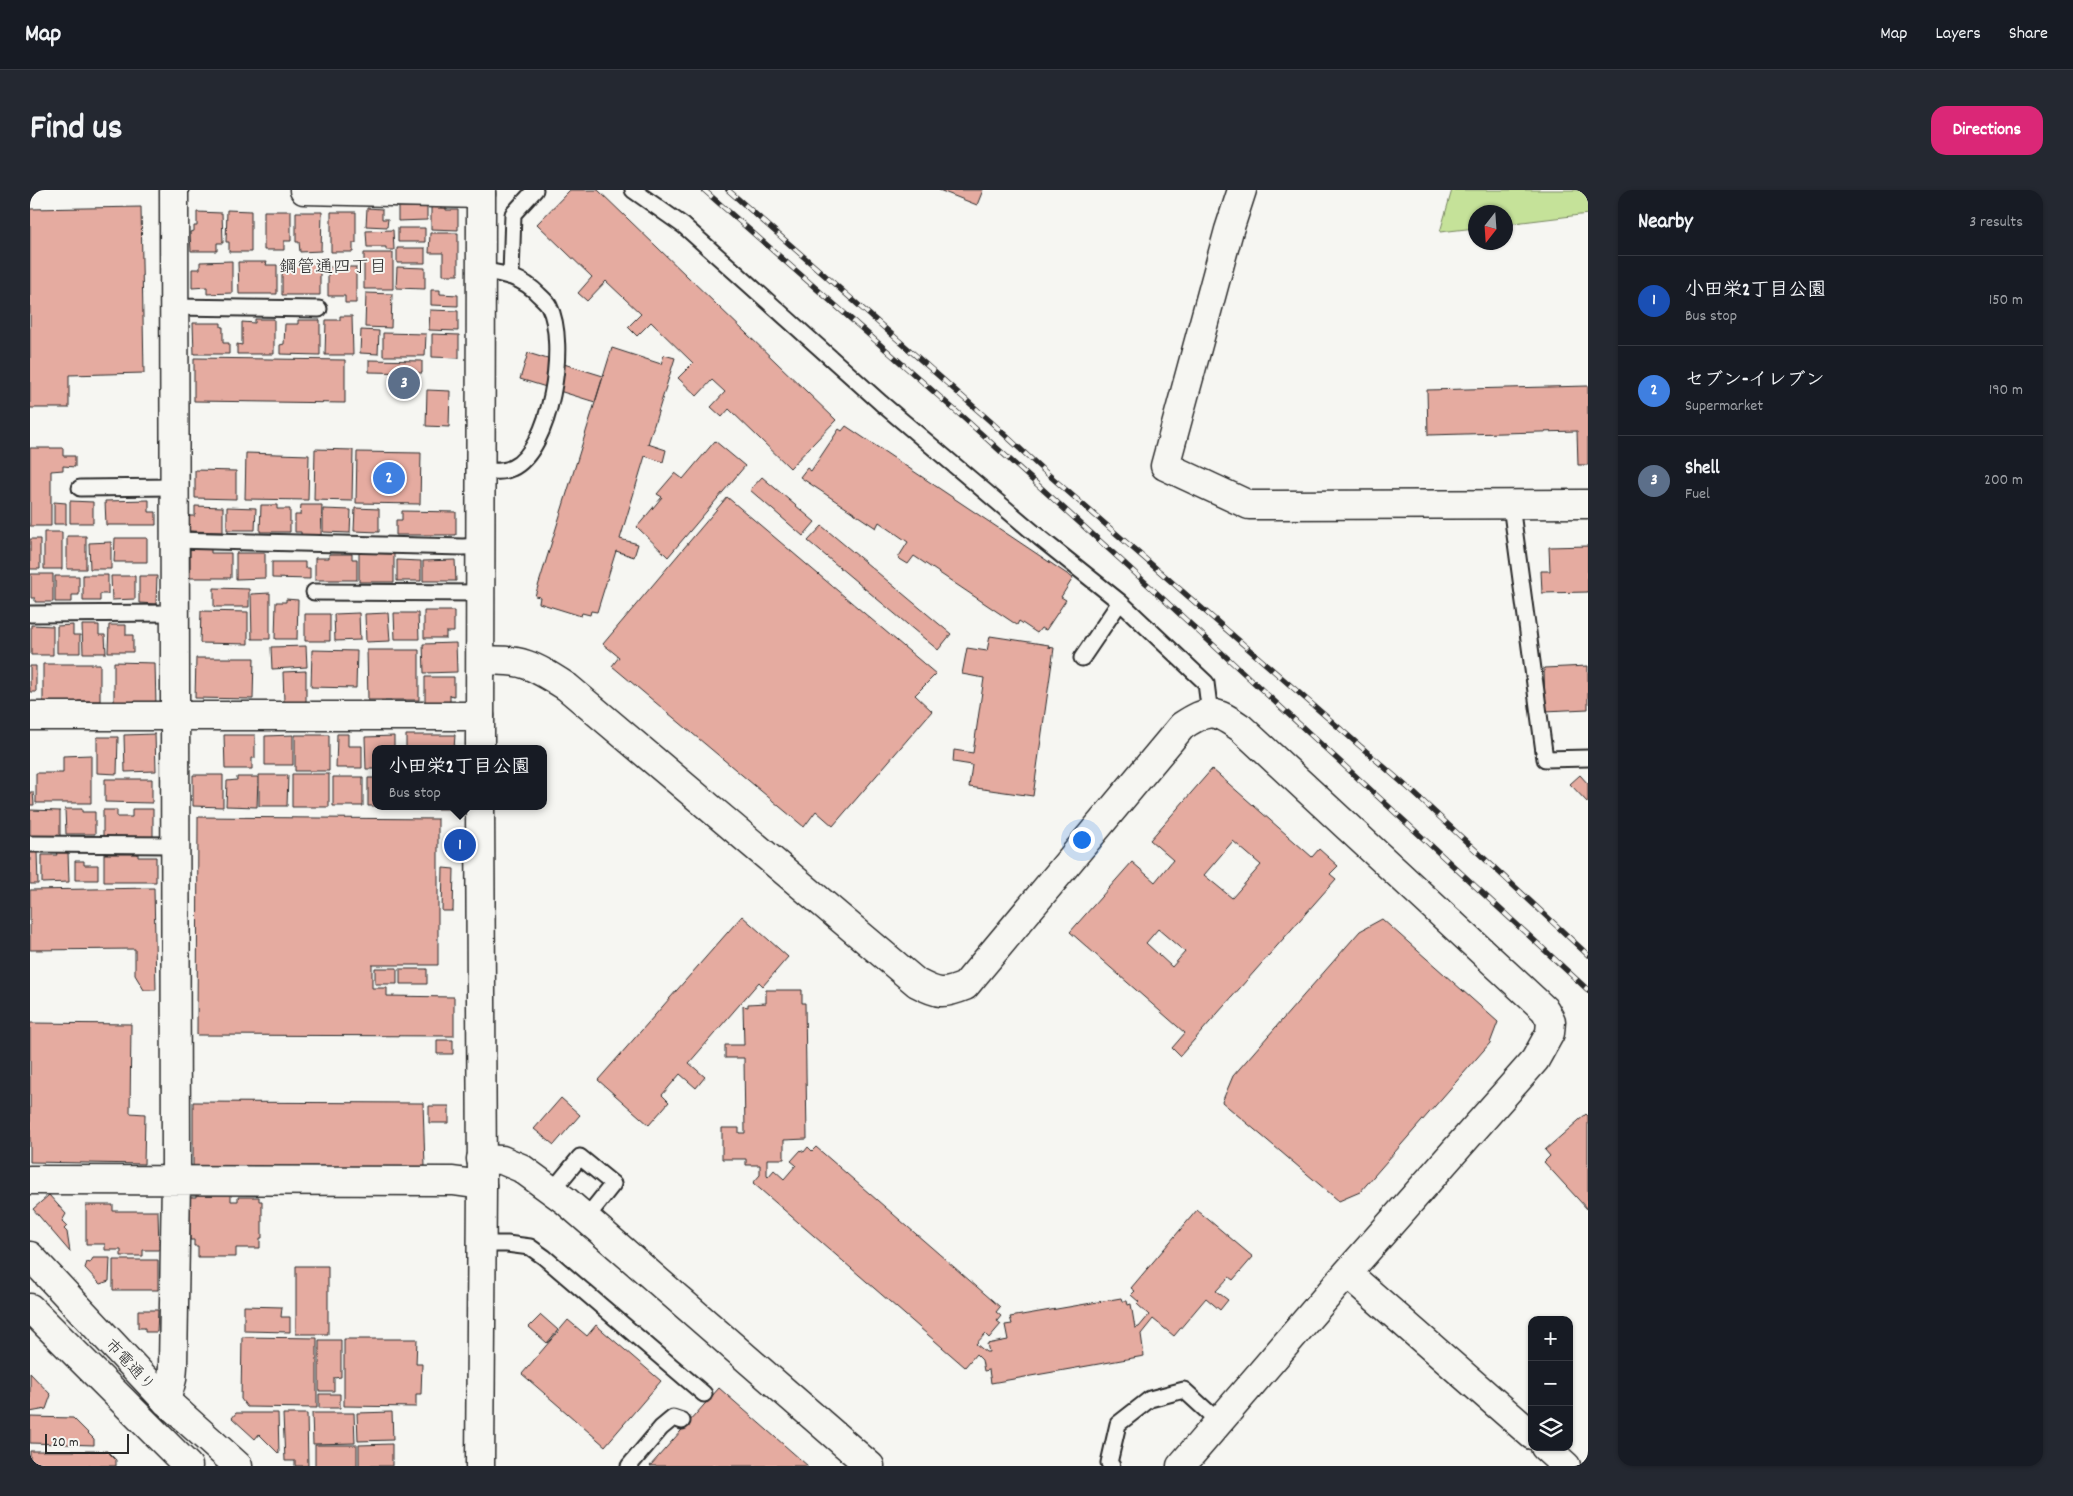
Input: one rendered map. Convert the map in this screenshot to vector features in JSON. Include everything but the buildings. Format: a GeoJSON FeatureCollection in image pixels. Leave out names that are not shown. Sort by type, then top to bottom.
{"type":"FeatureCollection","features":[{"type":"Feature","properties":{"kind":"street"},"geometry":{"type":"LineString","coordinates":[[166,1401],[172,1379],[173,1366],[176,1180],[174,190]]}},
{"type":"Feature","properties":{"kind":"street"},"geometry":{"type":"LineString","coordinates":[[304,190],[481,192],[482,660],[480,745]]}},
{"type":"Feature","properties":{"kind":"street"},"geometry":{"type":"LineString","coordinates":[[1242,190],[1228,230],[1165,466],[1249,505],[1588,504]]}},
{"type":"Feature","properties":{"kind":"street"},"geometry":{"type":"LineString","coordinates":[[482,660],[504,659],[535,667],[567,687],[917,983],[936,993],[949,993],[965,986],[1182,726],[1198,715],[1221,714],[1241,728],[1545,1010],[1552,1021],[1550,1033],[1535,1060],[1347,1273],[1181,1466]]}},
{"type":"Feature","properties":{"kind":"street"},"geometry":{"type":"LineString","coordinates":[[30,716],[480,716]]}},
{"type":"Feature","properties":{"kind":"street"},"geometry":{"type":"LineString","coordinates":[[480,810],[480,1466]]}},
{"type":"Feature","properties":{"kind":"street"},"geometry":{"type":"LineString","coordinates":[[30,1180],[453,1181],[481,1172],[502,1160],[515,1165],[586,1218],[870,1466]]}},
{"type":"Feature","properties":{"kind":"street","name":"市電通り"},"geometry":{"type":"LineString","coordinates":[[30,1256],[166,1401],[238,1466]]}},
{"type":"Feature","properties":{"kind":"street"},"geometry":{"type":"LineString","coordinates":[[1347,1273],[1528,1432]]}},
{"type":"Feature","properties":{"kind":"street","name":"市電通り"},"geometry":{"type":"LineString","coordinates":[[30,1308],[188,1466]]}},
{"type":"Feature","properties":{"kind":"street"},"geometry":{"type":"LineString","coordinates":[[1549,1451],[1566,1466]]}},
{"type":"Feature","properties":{"kind":"lane"},"geometry":{"type":"LineString","coordinates":[[511,275],[513,214],[535,190]]}},
{"type":"Feature","properties":{"kind":"lane"},"geometry":{"type":"LineString","coordinates":[[633,190],[684,226],[882,403],[1040,538],[1120,602],[1206,683],[1210,714]]}},
{"type":"Feature","properties":{"kind":"lane"},"geometry":{"type":"LineString","coordinates":[[481,270],[511,275],[529,284],[549,306],[558,345],[551,398],[541,430],[530,453],[512,468],[502,471],[481,470]]}},
{"type":"Feature","properties":{"kind":"lane"},"geometry":{"type":"LineString","coordinates":[[174,307],[320,309]]}},
{"type":"Feature","properties":{"kind":"lane"},"geometry":{"type":"LineString","coordinates":[[80,488],[174,487]]}},
{"type":"Feature","properties":{"kind":"lane"},"geometry":{"type":"LineString","coordinates":[[1511,505],[1545,759],[1588,758]]}},
{"type":"Feature","properties":{"kind":"lane"},"geometry":{"type":"LineString","coordinates":[[174,540],[481,546]]}},
{"type":"Feature","properties":{"kind":"lane"},"geometry":{"type":"LineString","coordinates":[[314,592],[482,594]]}},
{"type":"Feature","properties":{"kind":"lane"},"geometry":{"type":"LineString","coordinates":[[1082,658],[1120,602]]}},
{"type":"Feature","properties":{"kind":"lane"},"geometry":{"type":"LineString","coordinates":[[30,614],[174,613]]}},
{"type":"Feature","properties":{"kind":"lane"},"geometry":{"type":"LineString","coordinates":[[30,844],[175,845]]}},
{"type":"Feature","properties":{"kind":"lane"},"geometry":{"type":"LineString","coordinates":[[552,1191],[580,1157],[613,1184],[586,1218]]}},
{"type":"Feature","properties":{"kind":"lane"},"geometry":{"type":"LineString","coordinates":[[481,1244],[507,1244],[530,1247],[704,1394]]}},
{"type":"Feature","properties":{"kind":"lane"},"geometry":{"type":"LineString","coordinates":[[1112,1466],[1109,1463],[1118,1424],[1150,1399],[1184,1390],[1219,1422]]}},
{"type":"Feature","properties":{"kind":"lane"},"geometry":{"type":"LineString","coordinates":[[629,1466],[661,1428],[673,1418],[682,1421]]}},
{"type":"Feature","properties":{"kind":"green space"},"geometry":{"type":"Polygon","coordinates":[[[1452,190],[1588,190],[1588,214],[1513,223],[1513,205],[1468,205],[1468,229],[1440,232],[1452,190]]]}},
{"type":"Feature","properties":{"kind":"railway"},"geometry":{"type":"LineString","coordinates":[[704,190],[966,420],[1122,561],[1588,990]]}},
{"type":"Feature","properties":{"kind":"railway"},"geometry":{"type":"LineString","coordinates":[[728,190],[1042,469],[1414,793],[1588,955]]}},
{"type":"Feature","properties":{"kind":"place","name":"Shell"},"geometry":{"type":"Point","coordinates":[404,383]}},
{"type":"Feature","properties":{"kind":"place","name":"セブン-イレブン"},"geometry":{"type":"Point","coordinates":[389,478]}},
{"type":"Feature","properties":{"kind":"place","name":"小田栄2丁目公園"},"geometry":{"type":"Point","coordinates":[460,845]}},
{"type":"Feature","properties":{"kind":"district","name":"鋼管通四丁目"},"geometry":{"type":"Point","coordinates":[333,266]}}]}
